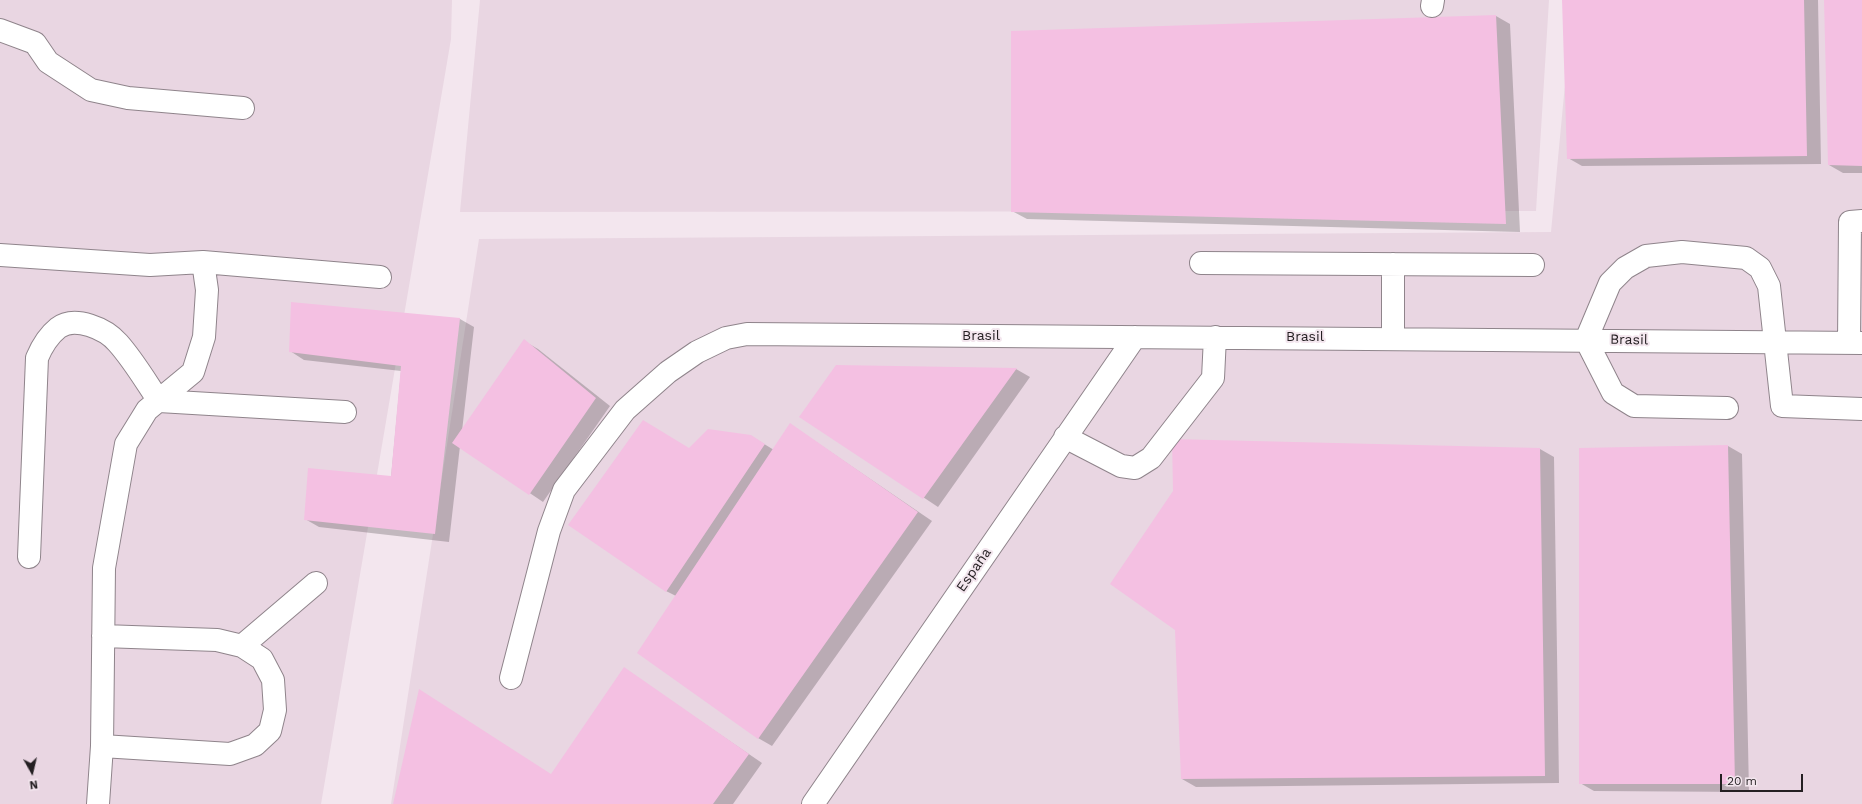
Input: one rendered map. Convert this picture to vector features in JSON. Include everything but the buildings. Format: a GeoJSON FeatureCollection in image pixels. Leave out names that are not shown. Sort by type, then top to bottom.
{"type":"FeatureCollection","features":[{"type":"Feature","properties":{"kind":"street"},"geometry":{"type":"LineString","coordinates":[[0,30],[35,43],[48,62],[91,90],[128,98],[243,108]]}},
{"type":"Feature","properties":{"kind":"street"},"geometry":{"type":"LineString","coordinates":[[1856,343],[1850,222],[1862,221]]}},
{"type":"Feature","properties":{"kind":"street"},"geometry":{"type":"LineString","coordinates":[[1727,408],[1634,406],[1613,393],[1586,340],[1610,284],[1625,268],[1646,256],[1682,252],[1746,258],[1760,268],[1769,286],[1782,406],[1862,409]]}},
{"type":"Feature","properties":{"kind":"street"},"geometry":{"type":"LineString","coordinates":[[0,255],[150,265],[203,262],[380,277]]}},
{"type":"Feature","properties":{"kind":"street"},"geometry":{"type":"LineString","coordinates":[[98,804],[102,746],[104,568],[126,444],[147,410],[193,372],[204,337],[207,290],[203,262]]}},
{"type":"Feature","properties":{"kind":"street"},"geometry":{"type":"LineString","coordinates":[[1201,263],[1533,265]]}},
{"type":"Feature","properties":{"kind":"street"},"geometry":{"type":"LineString","coordinates":[[1393,264],[1393,338]]}},
{"type":"Feature","properties":{"kind":"street"},"geometry":{"type":"LineString","coordinates":[[29,558],[37,358],[42,344],[59,327],[72,323],[98,328],[118,342],[159,401]]}},
{"type":"Feature","properties":{"kind":"street","name":"Brasil"},"geometry":{"type":"LineString","coordinates":[[511,678],[549,531],[564,490],[625,410],[668,372],[697,352],[726,338],[747,334],[1393,338],[1856,343]]}},
{"type":"Feature","properties":{"kind":"street","name":"España"},"geometry":{"type":"LineString","coordinates":[[813,804],[1134,337]]}},
{"type":"Feature","properties":{"kind":"street"},"geometry":{"type":"LineString","coordinates":[[1065,437],[1121,466],[1135,468],[1151,458],[1213,378],[1215,337]]}},
{"type":"Feature","properties":{"kind":"street"},"geometry":{"type":"LineString","coordinates":[[159,401],[345,412]]}},
{"type":"Feature","properties":{"kind":"street"},"geometry":{"type":"LineString","coordinates":[[242,646],[316,583]]}},
{"type":"Feature","properties":{"kind":"street"},"geometry":{"type":"LineString","coordinates":[[102,746],[230,754],[255,745],[270,731],[275,710],[273,680],[262,659],[242,646],[217,640],[103,636]]}},
{"type":"Feature","properties":{"kind":"shaded area"},"geometry":{"type":"Polygon","coordinates":[[[0,0],[452,0],[451,39],[321,804],[0,804],[0,0]]]}},
{"type":"Feature","properties":{"kind":"shaded area"},"geometry":{"type":"Polygon","coordinates":[[[480,0],[1549,0],[1536,211],[460,212],[480,0]]]}},
{"type":"Feature","properties":{"kind":"shaded area"},"geometry":{"type":"Polygon","coordinates":[[[1573,0],[1862,0],[1862,804],[391,804],[479,239],[1551,232],[1573,0]]]}}]}
